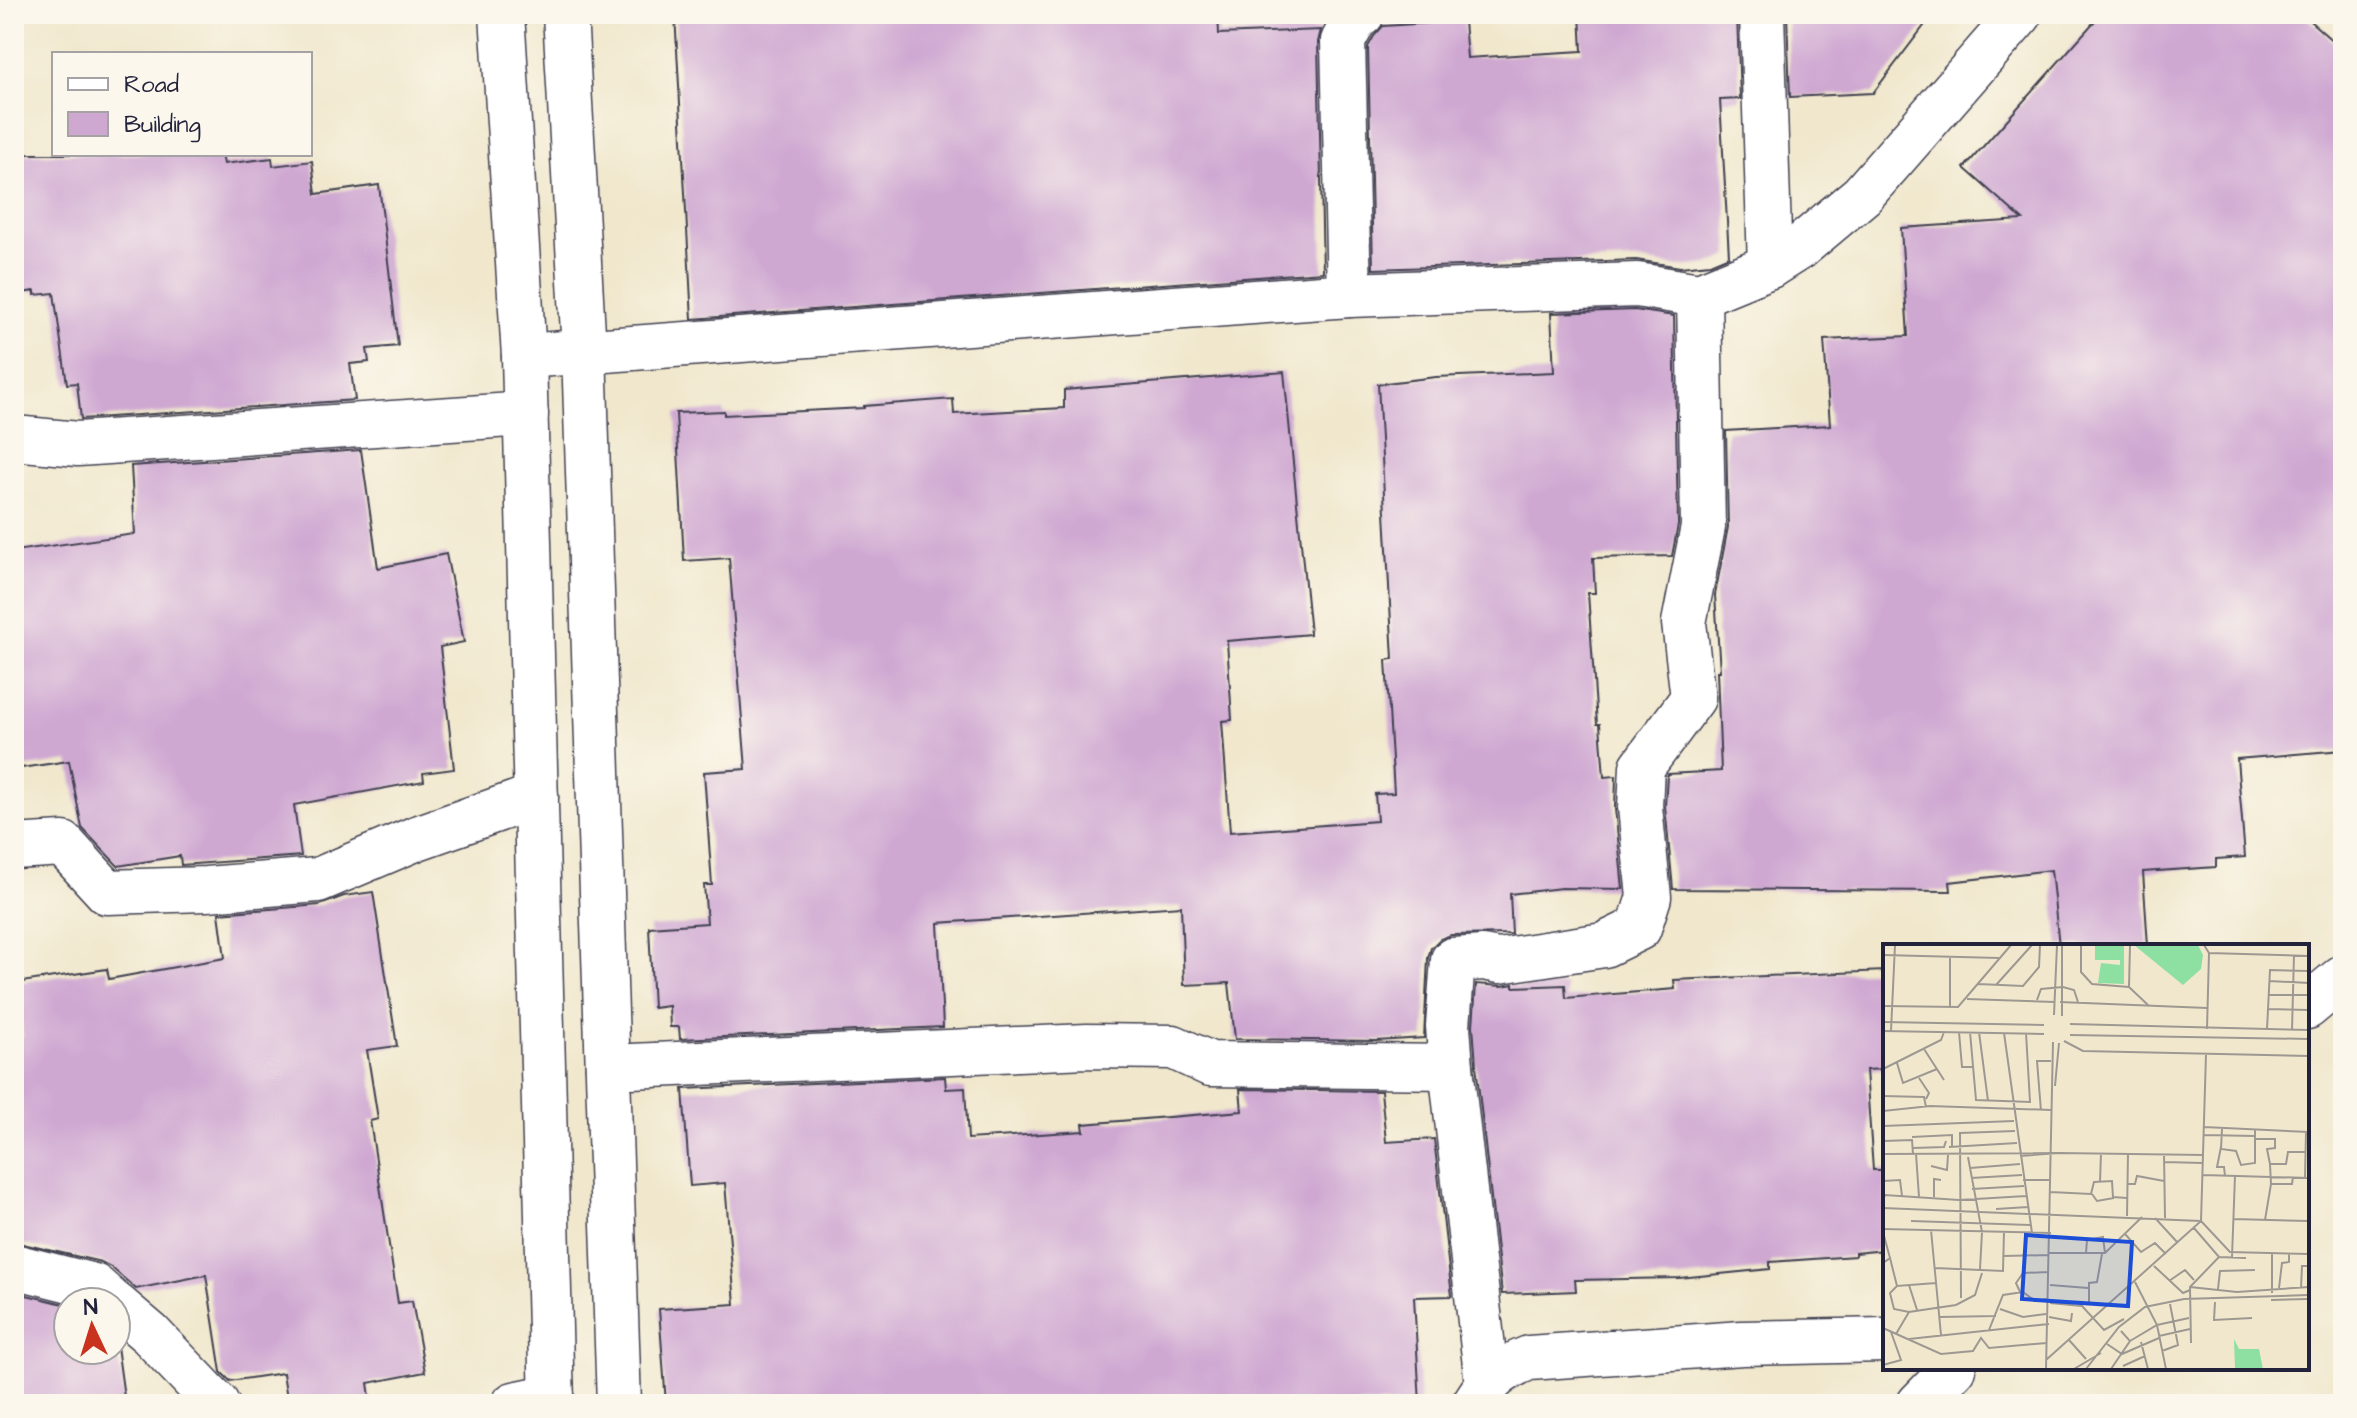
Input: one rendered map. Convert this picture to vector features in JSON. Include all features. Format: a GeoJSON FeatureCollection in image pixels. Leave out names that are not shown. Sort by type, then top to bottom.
{"type":"FeatureCollection","features":[{"type":"Feature","properties":{"kind":"street"},"geometry":{"type":"LineString","coordinates":[[502,14],[526,414],[536,796],[540,1401]]}},
{"type":"Feature","properties":{"kind":"street"},"geometry":{"type":"LineString","coordinates":[[565,14],[584,351],[619,1404]]}},
{"type":"Feature","properties":{"kind":"street"},"geometry":{"type":"LineString","coordinates":[[1349,295],[1343,41],[1355,19],[1362,14]]}},
{"type":"Feature","properties":{"kind":"street"},"geometry":{"type":"LineString","coordinates":[[1762,14],[1770,266]]}},
{"type":"Feature","properties":{"kind":"street"},"geometry":{"type":"LineString","coordinates":[[524,356],[1349,295],[1637,285],[1699,295],[1770,266],[1800,247],[1862,195],[2020,14]]}},
{"type":"Feature","properties":{"kind":"street"},"geometry":{"type":"LineString","coordinates":[[1480,1394],[1448,1026],[1453,960],[1483,958],[1499,961],[1604,945],[1639,928],[1649,897],[1640,807],[1642,767],[1693,698],[1684,623],[1703,527],[1699,295]]}},
{"type":"Feature","properties":{"kind":"street"},"geometry":{"type":"LineString","coordinates":[[14,438],[78,444],[526,414]]}},
{"type":"Feature","properties":{"kind":"street"},"geometry":{"type":"LineString","coordinates":[[14,847],[63,844],[107,892],[206,889],[318,880],[417,838],[536,796]]}},
{"type":"Feature","properties":{"kind":"street"},"geometry":{"type":"LineString","coordinates":[[2309,1005],[2343,977]]}},
{"type":"Feature","properties":{"kind":"street"},"geometry":{"type":"LineString","coordinates":[[608,1067],[1087,1046],[1173,1047],[1210,1064],[1451,1067]]}},
{"type":"Feature","properties":{"kind":"street"},"geometry":{"type":"LineString","coordinates":[[14,1266],[94,1286]]}},
{"type":"Feature","properties":{"kind":"street"},"geometry":{"type":"LineString","coordinates":[[132,1319],[217,1404]]}},
{"type":"Feature","properties":{"kind":"street"},"geometry":{"type":"LineString","coordinates":[[1480,1394],[1505,1367],[1529,1358],[1742,1343],[1883,1340]]}},
{"type":"Feature","properties":{"kind":"street"},"geometry":{"type":"LineString","coordinates":[[1919,1404],[1952,1370]]}},
{"type":"Feature","properties":{"kind":"building"},"geometry":{"type":"Polygon","coordinates":[[[675,14],[1218,14],[1219,34],[1321,30],[1318,42],[1323,272],[692,319],[675,14]]]}},
{"type":"Feature","properties":{"kind":"building"},"geometry":{"type":"Polygon","coordinates":[[[1580,14],[1737,14],[1740,99],[1720,100],[1729,256],[1710,264],[1680,267],[1636,260],[1373,269],[1368,47],[1374,36],[1383,26],[1464,21],[1467,58],[1582,51],[1580,14]]]}},
{"type":"Feature","properties":{"kind":"building"},"geometry":{"type":"Polygon","coordinates":[[[1787,14],[1933,14],[1873,93],[1790,97],[1787,14]]]}},
{"type":"Feature","properties":{"kind":"building"},"geometry":{"type":"Polygon","coordinates":[[[2101,14],[2302,14],[2343,50],[2343,750],[2237,759],[2245,857],[2216,859],[2216,867],[2143,872],[2148,944],[2059,944],[2051,870],[1950,882],[1951,891],[1673,889],[1665,806],[1667,776],[1721,771],[1717,671],[1720,671],[1715,595],[1728,527],[1726,431],[1830,425],[1824,340],[1908,336],[1901,228],[2023,220],[1964,168],[2101,14]]]}},
{"type":"Feature","properties":{"kind":"building"},"geometry":{"type":"Polygon","coordinates":[[[14,154],[222,156],[224,164],[272,158],[273,166],[312,161],[316,194],[379,185],[398,346],[367,349],[369,362],[350,364],[355,400],[81,419],[77,383],[67,384],[54,293],[35,295],[35,291],[14,294],[14,154]]]}},
{"type":"Feature","properties":{"kind":"building"},"geometry":{"type":"Polygon","coordinates":[[[1635,310],[1674,316],[1678,525],[1672,556],[1593,558],[1595,593],[1588,593],[1597,724],[1600,724],[1604,777],[1616,776],[1615,809],[1623,889],[1561,888],[1510,894],[1512,934],[1451,935],[1440,939],[1431,948],[1428,958],[1424,1038],[1376,1041],[1235,1039],[1229,983],[1184,985],[1181,906],[938,923],[943,1027],[680,1039],[679,1027],[670,1027],[669,1006],[653,1008],[649,927],[707,923],[704,885],[712,885],[704,772],[746,769],[729,558],[684,561],[676,413],[724,411],[724,415],[864,408],[953,399],[954,414],[1064,408],[1064,390],[1284,372],[1310,634],[1227,641],[1232,720],[1222,721],[1230,832],[1377,821],[1375,794],[1394,793],[1386,660],[1393,659],[1378,384],[1436,377],[1554,372],[1551,313],[1635,310]]]}},
{"type":"Feature","properties":{"kind":"building"},"geometry":{"type":"Polygon","coordinates":[[[361,450],[378,568],[446,554],[464,642],[440,647],[454,769],[423,773],[424,781],[294,805],[301,856],[181,865],[180,856],[118,866],[82,828],[69,761],[14,769],[14,551],[135,534],[131,466],[361,450]]]}},
{"type":"Feature","properties":{"kind":"building"},"geometry":{"type":"Polygon","coordinates":[[[373,892],[397,1046],[367,1050],[378,1119],[370,1121],[398,1303],[412,1301],[425,1372],[368,1383],[371,1404],[288,1404],[283,1373],[230,1381],[221,1372],[206,1275],[136,1289],[101,1262],[14,1242],[14,1038],[23,1037],[15,983],[107,969],[109,979],[225,958],[219,913],[320,905],[344,896],[373,892]]]}},
{"type":"Feature","properties":{"kind":"building"},"geometry":{"type":"Polygon","coordinates":[[[1883,971],[1883,1069],[1866,1070],[1873,1170],[1883,1170],[1883,1250],[1855,1253],[1855,1256],[1770,1262],[1770,1269],[1679,1278],[1575,1280],[1576,1291],[1502,1294],[1476,1065],[1473,1026],[1476,984],[1514,984],[1514,987],[1565,985],[1566,998],[1675,989],[1674,980],[1883,971]]]}},
{"type":"Feature","properties":{"kind":"building"},"geometry":{"type":"Polygon","coordinates":[[[945,1077],[946,1089],[965,1088],[968,1139],[1084,1131],[1083,1124],[1242,1111],[1240,1089],[1381,1091],[1386,1142],[1434,1139],[1452,1296],[1414,1297],[1420,1404],[666,1404],[659,1309],[735,1304],[725,1183],[690,1186],[683,1089],[945,1077]]]}},
{"type":"Feature","properties":{"kind":"building"},"geometry":{"type":"Polygon","coordinates":[[[14,1292],[52,1301],[52,1366],[120,1366],[125,1404],[14,1404],[14,1292]]]}}]}
